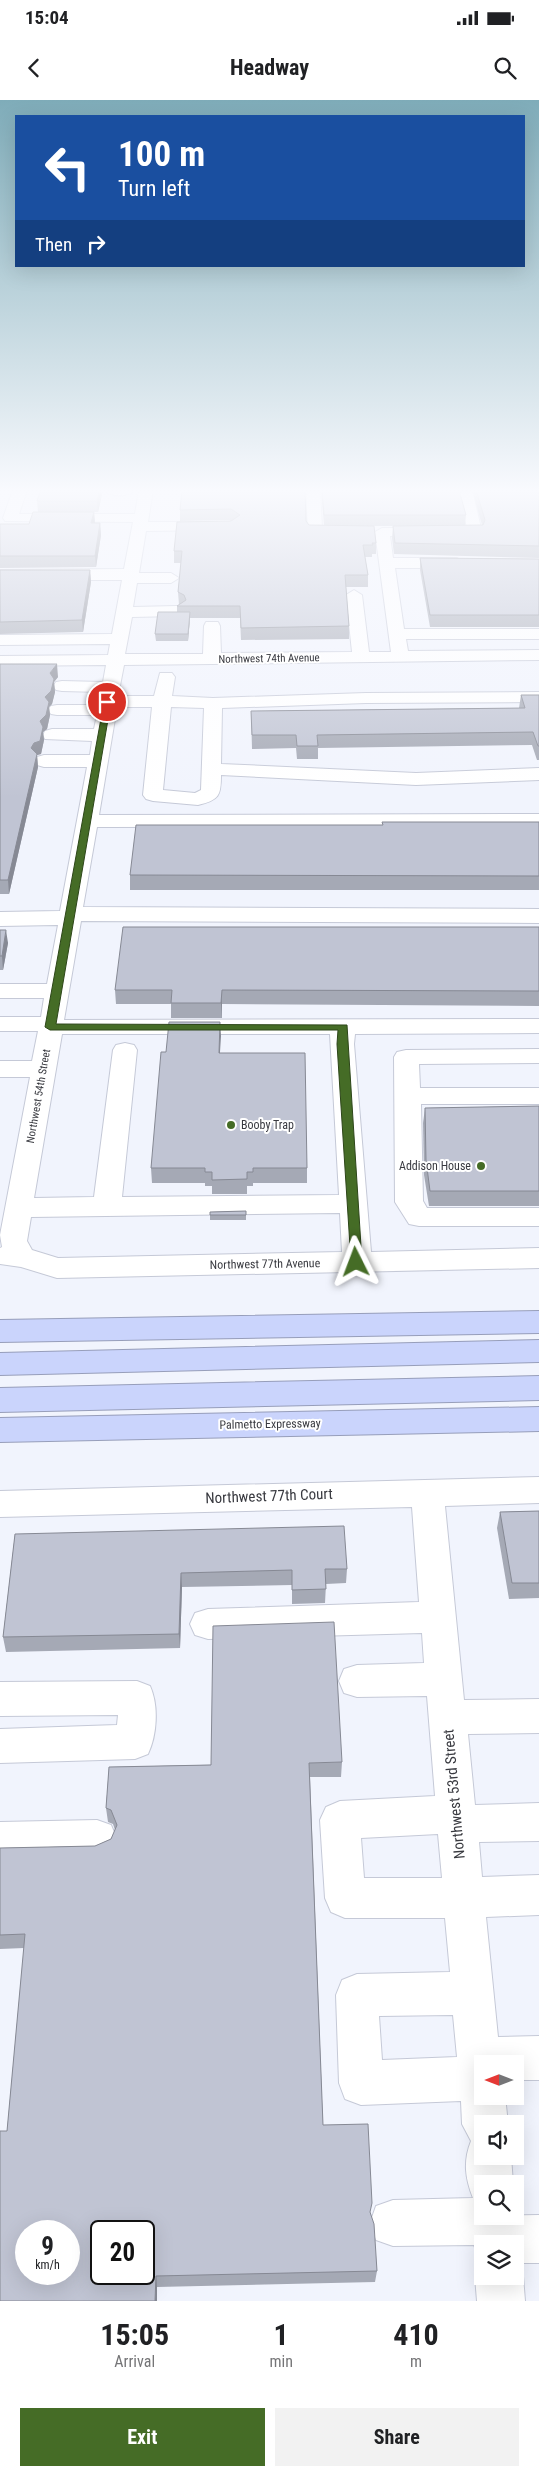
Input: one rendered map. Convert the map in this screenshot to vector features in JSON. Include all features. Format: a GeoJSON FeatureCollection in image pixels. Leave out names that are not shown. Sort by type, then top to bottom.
{"type":"FeatureCollection","features":[{"type":"Feature","properties":{"kind":"highway"},"geometry":{"type":"LineString","coordinates":[[0,1330],[539,1322]]}},
{"type":"Feature","properties":{"kind":"highway"},"geometry":{"type":"LineString","coordinates":[[0,1364],[539,1351]]}},
{"type":"Feature","properties":{"kind":"highway"},"geometry":{"type":"LineString","coordinates":[[0,1400],[539,1388]]}},
{"type":"Feature","properties":{"kind":"highway","name":"Palmetto Expressway"},"geometry":{"type":"LineString","coordinates":[[0,1430],[539,1419]]}},
{"type":"Feature","properties":{"kind":"street","name":"Northwest 54th Street"},"geometry":{"type":"LineString","coordinates":[[11,1256],[13,1205],[43,1069],[114,659],[128,593]]}},
{"type":"Feature","properties":{"kind":"street"},"geometry":{"type":"LineString","coordinates":[[170,593],[178,604]]}},
{"type":"Feature","properties":{"kind":"street"},"geometry":{"type":"LineString","coordinates":[[390,593],[400,656]]}},
{"type":"Feature","properties":{"kind":"street"},"geometry":{"type":"LineString","coordinates":[[354,595],[361,650]]}},
{"type":"Feature","properties":{"kind":"street"},"geometry":{"type":"LineString","coordinates":[[212,626],[212,658]]}},
{"type":"Feature","properties":{"kind":"street"},"geometry":{"type":"LineString","coordinates":[[396,634],[539,634]]}},
{"type":"Feature","properties":{"kind":"street"},"geometry":{"type":"LineString","coordinates":[[0,640],[118,638]]}},
{"type":"Feature","properties":{"kind":"street","name":"Northwest 74th Avenue"},"geometry":{"type":"LineString","coordinates":[[0,661],[249,658],[361,650],[400,656],[539,655]]}},
{"type":"Feature","properties":{"kind":"street"},"geometry":{"type":"LineString","coordinates":[[166,678],[153,796],[198,799],[211,793],[213,703]]}},
{"type":"Feature","properties":{"kind":"street"},"geometry":{"type":"LineString","coordinates":[[62,686],[108,700]]}},
{"type":"Feature","properties":{"kind":"street"},"geometry":{"type":"LineString","coordinates":[[57,710],[108,700],[213,703],[366,698],[539,697]]}},
{"type":"Feature","properties":{"kind":"street"},"geometry":{"type":"LineString","coordinates":[[52,735],[102,735]]}},
{"type":"Feature","properties":{"kind":"street"},"geometry":{"type":"LineString","coordinates":[[44,762],[97,762]]}},
{"type":"Feature","properties":{"kind":"street"},"geometry":{"type":"LineString","coordinates":[[212,769],[293,775],[414,779],[506,777],[539,774]]}},
{"type":"Feature","properties":{"kind":"street"},"geometry":{"type":"LineString","coordinates":[[86,821],[539,820]]}},
{"type":"Feature","properties":{"kind":"street"},"geometry":{"type":"LineString","coordinates":[[0,919],[70,916],[539,916]]}},
{"type":"Feature","properties":{"kind":"street"},"geometry":{"type":"LineString","coordinates":[[0,991],[57,991]]}},
{"type":"Feature","properties":{"kind":"street"},"geometry":{"type":"LineString","coordinates":[[0,1024],[343,1027],[539,1026]]}},
{"type":"Feature","properties":{"kind":"street"},"geometry":{"type":"LineString","coordinates":[[343,1027],[342,1044],[356,1262]]}},
{"type":"Feature","properties":{"kind":"street"},"geometry":{"type":"LineString","coordinates":[[107,1206],[125,1050]]}},
{"type":"Feature","properties":{"kind":"street"},"geometry":{"type":"LineString","coordinates":[[539,1056],[406,1057],[409,1202],[419,1217],[539,1217]]}},
{"type":"Feature","properties":{"kind":"street"},"geometry":{"type":"LineString","coordinates":[[0,1069],[43,1069]]}},
{"type":"Feature","properties":{"kind":"street"},"geometry":{"type":"LineString","coordinates":[[408,1096],[539,1096]]}},
{"type":"Feature","properties":{"kind":"street"},"geometry":{"type":"LineString","coordinates":[[13,1205],[353,1204]]}},
{"type":"Feature","properties":{"kind":"street","name":"Northwest 77th Avenue"},"geometry":{"type":"LineString","coordinates":[[11,1256],[57,1268],[539,1258]]}},
{"type":"Feature","properties":{"kind":"street","name":"Northwest 77th Court"},"geometry":{"type":"LineString","coordinates":[[0,1504],[539,1490]]}},
{"type":"Feature","properties":{"kind":"street","name":"Northwest 53rd Street"},"geometry":{"type":"LineString","coordinates":[[426,1492],[479,2055]]}},
{"type":"Feature","properties":{"kind":"street"},"geometry":{"type":"LineString","coordinates":[[208,1624],[438,1616]]}},
{"type":"Feature","properties":{"kind":"street"},"geometry":{"type":"LineString","coordinates":[[357,1681],[444,1680]]}},
{"type":"Feature","properties":{"kind":"street"},"geometry":{"type":"LineString","coordinates":[[0,1699],[137,1698],[136,1742],[0,1746]]}},
{"type":"Feature","properties":{"kind":"street"},"geometry":{"type":"LineString","coordinates":[[448,1717],[539,1716]]}},
{"type":"Feature","properties":{"kind":"street"},"geometry":{"type":"LineString","coordinates":[[539,1822],[457,1819],[340,1820],[345,1898],[464,1898],[539,1895]]}},
{"type":"Feature","properties":{"kind":"street"},"geometry":{"type":"LineString","coordinates":[[0,1841],[97,1839]]}},
{"type":"Feature","properties":{"kind":"street"},"geometry":{"type":"LineString","coordinates":[[473,1993],[357,1995],[361,2083],[474,2082]]}},
{"type":"Feature","properties":{"kind":"street"},"geometry":{"type":"LineString","coordinates":[[524,2064],[539,2058]]}},
{"type":"Feature","properties":{"kind":"street"},"geometry":{"type":"LineString","coordinates":[[490,2165],[501,2231],[501,2301]]}},
{"type":"Feature","properties":{"kind":"street"},"geometry":{"type":"LineString","coordinates":[[393,2223],[501,2231]]}},
{"type":"Feature","properties":{"kind":"building"},"geometry":{"type":"Polygon","coordinates":[[[0,593],[86,593],[82,620],[0,622],[0,593]]]}},
{"type":"Feature","properties":{"kind":"building"},"geometry":{"type":"Polygon","coordinates":[[[179,593],[346,593],[349,626],[241,628],[240,606],[177,606],[186,600],[184,595],[179,593]]]}},
{"type":"Feature","properties":{"kind":"building"},"geometry":{"type":"Polygon","coordinates":[[[426,593],[539,593],[539,615],[430,615],[426,593]]]}},
{"type":"Feature","properties":{"kind":"building"},"geometry":{"type":"Polygon","coordinates":[[[158,612],[190,612],[188,634],[155,634],[158,612]]]}},
{"type":"Feature","properties":{"kind":"building"},"geometry":{"type":"Polygon","coordinates":[[[0,664],[57,664],[50,673],[54,679],[51,691],[45,697],[49,702],[46,715],[40,721],[43,727],[40,741],[34,743],[31,748],[37,754],[8,880],[0,880],[0,664]]]}},
{"type":"Feature","properties":{"kind":"building"},"geometry":{"type":"Polygon","coordinates":[[[521,695],[539,695],[539,746],[533,732],[317,735],[318,746],[297,746],[296,735],[252,735],[251,711],[525,708],[521,695]]]}},
{"type":"Feature","properties":{"kind":"building"},"geometry":{"type":"Polygon","coordinates":[[[382,822],[539,822],[539,876],[130,875],[136,825],[383,825],[382,822]]]}},
{"type":"Feature","properties":{"kind":"building"},"geometry":{"type":"Polygon","coordinates":[[[123,927],[539,927],[539,991],[222,990],[221,1003],[171,1003],[172,990],[115,990],[123,927]]]}},
{"type":"Feature","properties":{"kind":"building"},"geometry":{"type":"Polygon","coordinates":[[[0,930],[6,930],[2,956],[0,956],[0,930]]]}},
{"type":"Feature","properties":{"kind":"building","name":"Booby Trap"},"geometry":{"type":"Polygon","coordinates":[[[169,1022],[220,1022],[219,1053],[305,1053],[307,1168],[253,1168],[253,1172],[247,1172],[247,1179],[212,1180],[212,1172],[205,1172],[205,1168],[151,1168],[161,1052],[166,1052],[169,1022]]]}},
{"type":"Feature","properties":{"kind":"building","name":"Addison House"},"geometry":{"type":"Polygon","coordinates":[[[539,1106],[539,1191],[430,1191],[426,1160],[425,1108],[539,1106]]]}},
{"type":"Feature","properties":{"kind":"building"},"geometry":{"type":"Polygon","coordinates":[[[246,1211],[246,1215],[210,1215],[210,1212],[246,1211]]]}},
{"type":"Feature","properties":{"kind":"building"},"geometry":{"type":"Polygon","coordinates":[[[539,1511],[539,1583],[512,1583],[500,1512],[539,1511]]]}},
{"type":"Feature","properties":{"kind":"building"},"geometry":{"type":"Polygon","coordinates":[[[344,1526],[347,1569],[325,1569],[326,1589],[292,1590],[292,1570],[181,1573],[179,1634],[3,1637],[15,1534],[344,1526]]]}},
{"type":"Feature","properties":{"kind":"building"},"geometry":{"type":"Polygon","coordinates":[[[334,1622],[342,1762],[309,1763],[323,2125],[368,2124],[372,2203],[370,2212],[374,2224],[377,2271],[156,2276],[155,2301],[0,2301],[0,2131],[7,2131],[25,1934],[0,1935],[0,1848],[95,1846],[111,1839],[117,1825],[111,1810],[106,1808],[109,1767],[211,1765],[213,1626],[334,1622]]]}},
{"type":"Feature","properties":{"kind":"place","name":"Booby Trap"},"geometry":{"type":"Point","coordinates":[231,1125]}},
{"type":"Feature","properties":{"kind":"place","name":"Addison House"},"geometry":{"type":"Point","coordinates":[481,1166]}},
{"type":"Feature","properties":{"kind":"route"},"geometry":{"type":"LineString","coordinates":[[107,702],[50,1027],[343,1027],[342,1044],[356,1262]]}}]}
